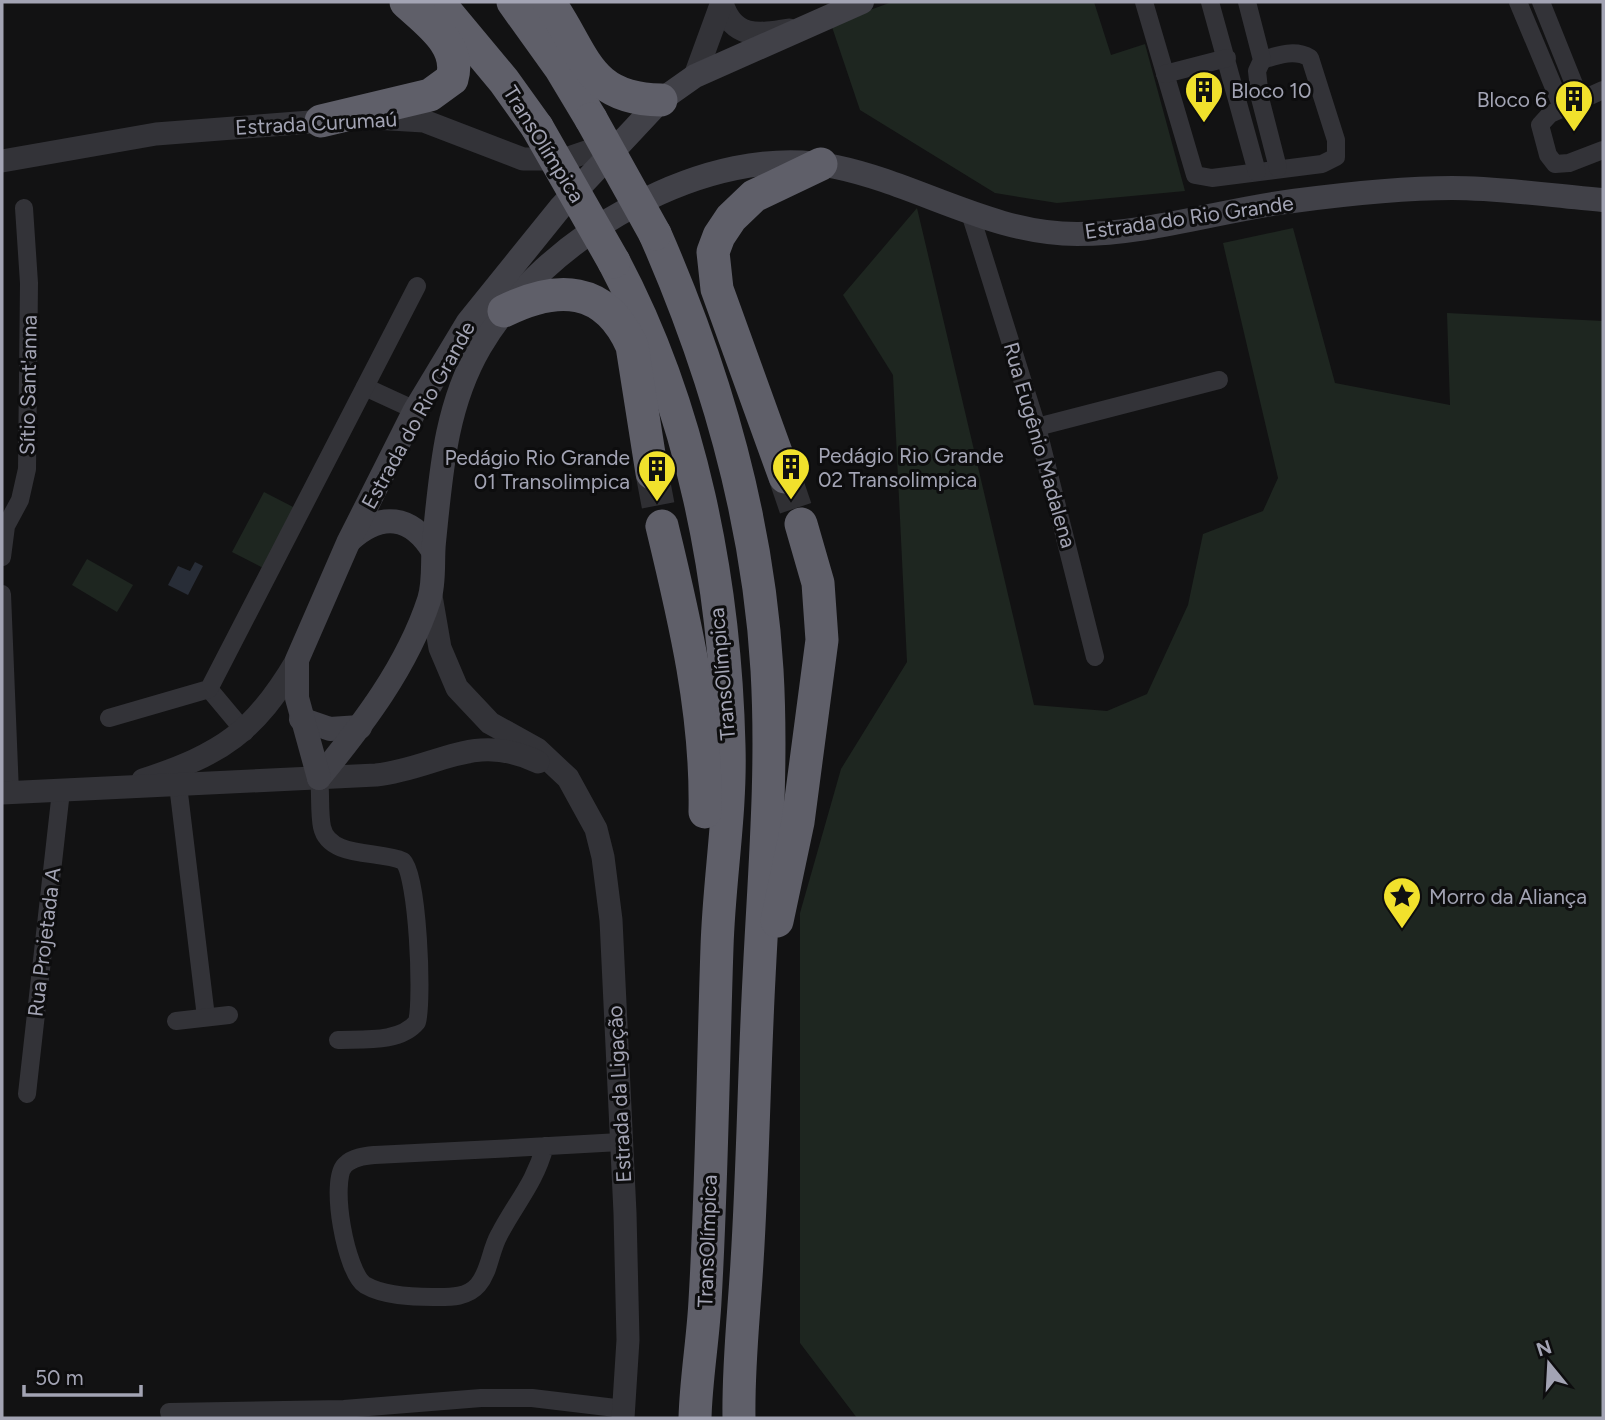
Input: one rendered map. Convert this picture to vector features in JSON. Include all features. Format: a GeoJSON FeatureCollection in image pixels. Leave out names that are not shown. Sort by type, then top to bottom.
{"type":"FeatureCollection","features":[{"type":"Feature","properties":{"kind":"highway"},"geometry":{"type":"LineString","coordinates":[[321,121],[430,95],[452,79],[455,59],[452,52],[440,34],[406,2]]}},
{"type":"Feature","properties":{"kind":"highway","name":"TransOlímpica"},"geometry":{"type":"LineString","coordinates":[[438,2],[504,81],[537,127],[614,262],[641,317],[674,404],[702,512],[719,615],[729,748],[717,942],[705,1301],[695,1418]]}},
{"type":"Feature","properties":{"kind":"highway","name":"TransOlímpica"},"geometry":{"type":"LineString","coordinates":[[513,2],[561,69],[590,119],[655,234],[688,310],[719,398],[760,600],[767,669],[769,792],[748,1247],[738,1372],[739,1418]]}},
{"type":"Feature","properties":{"kind":"highway"},"geometry":{"type":"LineString","coordinates":[[549,2],[586,68],[600,84],[640,100],[661,100]]}},
{"type":"Feature","properties":{"kind":"highway"},"geometry":{"type":"LineString","coordinates":[[785,477],[717,289],[713,252],[719,236],[731,218],[754,196],[821,164]]}},
{"type":"Feature","properties":{"kind":"highway"},"geometry":{"type":"LineString","coordinates":[[504,311],[537,296],[564,293],[582,296],[611,313],[625,331],[632,346],[652,473]]}},
{"type":"Feature","properties":{"kind":"highway"},"geometry":{"type":"LineString","coordinates":[[759,978],[789,872],[822,640],[818,583],[800,524]]}},
{"type":"Feature","properties":{"kind":"highway"},"geometry":{"type":"LineString","coordinates":[[662,526],[691,648],[704,732],[704,872],[707,914],[717,942]]}},
{"type":"Feature","properties":{"kind":"main road","name":"Estrada do Rio Grande"},"geometry":{"type":"LineString","coordinates":[[319,778],[296,698],[298,660],[348,543],[415,410],[468,322],[512,264],[661,100],[695,76],[862,2]]}},
{"type":"Feature","properties":{"kind":"main road","name":"Estrada do Rio Grande"},"geometry":{"type":"LineString","coordinates":[[319,778],[360,727],[397,671],[431,596],[433,551],[451,416],[479,348],[504,311],[558,254],[612,220],[677,186],[739,169],[821,164],[898,184],[980,223],[1041,232],[1111,232],[1289,201],[1383,190],[1457,188],[1603,200]]}},
{"type":"Feature","properties":{"kind":"main road"},"geometry":{"type":"LineString","coordinates":[[348,543],[371,525],[393,521],[414,527],[433,551]]}},
{"type":"Feature","properties":{"kind":"main road"},"geometry":{"type":"LineString","coordinates":[[301,719],[330,729],[360,727]]}},
{"type":"Feature","properties":{"kind":"street"},"geometry":{"type":"LineString","coordinates":[[722,2],[730,20],[744,33],[755,35],[794,30]]}},
{"type":"Feature","properties":{"kind":"street"},"geometry":{"type":"LineString","coordinates":[[695,76],[722,2]]}},
{"type":"Feature","properties":{"kind":"street"},"geometry":{"type":"LineString","coordinates":[[1144,2],[1195,175],[1213,178],[1333,161],[1338,152],[1315,66],[1310,58],[1303,54],[1283,54],[1262,60]]}},
{"type":"Feature","properties":{"kind":"street"},"geometry":{"type":"LineString","coordinates":[[1210,2],[1257,172]]}},
{"type":"Feature","properties":{"kind":"street"},"geometry":{"type":"LineString","coordinates":[[1247,2],[1262,60],[1257,80],[1279,168]]}},
{"type":"Feature","properties":{"kind":"street"},"geometry":{"type":"LineString","coordinates":[[1518,2],[1562,107]]}},
{"type":"Feature","properties":{"kind":"street"},"geometry":{"type":"LineString","coordinates":[[1541,2],[1580,99]]}},
{"type":"Feature","properties":{"kind":"street"},"geometry":{"type":"LineString","coordinates":[[1164,74],[1227,58]]}},
{"type":"Feature","properties":{"kind":"street"},"geometry":{"type":"LineString","coordinates":[[1603,90],[1562,107],[1544,118],[1539,125],[1551,161],[1569,163],[1603,150]]}},
{"type":"Feature","properties":{"kind":"street","name":"Estrada Curumaú"},"geometry":{"type":"LineString","coordinates":[[2,161],[156,134],[392,118],[424,121],[523,159],[566,159],[622,140]]}},
{"type":"Feature","properties":{"kind":"street","name":"Sítio Sant'anna"},"geometry":{"type":"LineString","coordinates":[[2,556],[6,526],[20,500],[27,469],[30,282],[24,208]]}},
{"type":"Feature","properties":{"kind":"street","name":"Rua Eugênio Madalena"},"geometry":{"type":"LineString","coordinates":[[980,223],[1037,427],[1096,657]]}},
{"type":"Feature","properties":{"kind":"street"},"geometry":{"type":"LineString","coordinates":[[109,718],[209,689],[417,286]]}},
{"type":"Feature","properties":{"kind":"street"},"geometry":{"type":"LineString","coordinates":[[1037,427],[1219,380]]}},
{"type":"Feature","properties":{"kind":"street"},"geometry":{"type":"LineString","coordinates":[[365,387],[415,410]]}},
{"type":"Feature","properties":{"kind":"street"},"geometry":{"type":"LineString","coordinates":[[2,594],[6,793]]}},
{"type":"Feature","properties":{"kind":"street","name":"Estrada da Ligação"},"geometry":{"type":"LineString","coordinates":[[431,596],[440,649],[457,688],[491,723],[537,749],[568,779],[596,829],[603,857],[611,920],[628,1327],[624,1414]]}},
{"type":"Feature","properties":{"kind":"street","name":"Estrada do Rio Grande"},"geometry":{"type":"LineString","coordinates":[[117,788],[191,762],[245,732],[298,660]]}},
{"type":"Feature","properties":{"kind":"street"},"geometry":{"type":"LineString","coordinates":[[209,689],[245,732],[222,781]]}},
{"type":"Feature","properties":{"kind":"street"},"geometry":{"type":"LineString","coordinates":[[338,1040],[400,1035],[411,1030],[417,1022],[415,894],[409,866],[403,861],[337,847],[327,838],[322,828],[319,778],[394,773],[485,748],[523,755],[568,779]]}},
{"type":"Feature","properties":{"kind":"street","name":"Estrada do Rio Grande"},"geometry":{"type":"LineString","coordinates":[[6,793],[319,778]]}},
{"type":"Feature","properties":{"kind":"street"},"geometry":{"type":"LineString","coordinates":[[178,785],[206,1017]]}},
{"type":"Feature","properties":{"kind":"street","name":"Rua Projetada A"},"geometry":{"type":"LineString","coordinates":[[27,1094],[61,790]]}},
{"type":"Feature","properties":{"kind":"street"},"geometry":{"type":"LineString","coordinates":[[176,1021],[229,1015]]}},
{"type":"Feature","properties":{"kind":"street"},"geometry":{"type":"LineString","coordinates":[[545,1146],[529,1189],[497,1237],[488,1268],[471,1291],[452,1296],[386,1293],[365,1285],[357,1278],[344,1240],[338,1181],[346,1163],[356,1158],[375,1155],[620,1142]]}},
{"type":"Feature","properties":{"kind":"street"},"geometry":{"type":"LineString","coordinates":[[169,1412],[344,1409],[481,1398],[532,1398],[624,1414]]}},
{"type":"Feature","properties":{"kind":"shaded area"},"geometry":{"type":"Polygon","coordinates":[[[892,2],[1094,2],[1111,55],[1145,44],[1185,191],[1057,203],[995,193],[860,110],[831,24],[892,2]]]}},
{"type":"Feature","properties":{"kind":"shaded area"},"geometry":{"type":"Polygon","coordinates":[[[917,208],[1034,705],[1107,711],[1147,694],[1188,605],[1203,534],[1263,511],[1278,478],[1223,243],[1293,228],[1335,383],[1450,405],[1447,313],[1603,321],[1603,1418],[857,1418],[800,1343],[800,913],[841,769],[907,662],[893,375],[843,295],[917,208]]]}},
{"type":"Feature","properties":{"kind":"shaded area"},"geometry":{"type":"Polygon","coordinates":[[[264,492],[299,510],[267,570],[232,552],[264,492]]]}},
{"type":"Feature","properties":{"kind":"shaded area"},"geometry":{"type":"Polygon","coordinates":[[[87,559],[133,585],[117,612],[72,585],[87,559]]]}},
{"type":"Feature","properties":{"kind":"shaded area"},"geometry":{"type":"Polygon","coordinates":[[[195,562],[203,566],[188,595],[168,585],[178,566],[190,571],[195,562]]]}},
{"type":"Feature","properties":{"kind":"tunnel"},"geometry":{"type":"LineString","coordinates":[[652,473],[662,526]]}},
{"type":"Feature","properties":{"kind":"tunnel"},"geometry":{"type":"LineString","coordinates":[[785,477],[801,524]]}},
{"type":"Feature","properties":{"kind":"place","name":"Bloco 10"},"geometry":{"type":"Point","coordinates":[1204,124]}},
{"type":"Feature","properties":{"kind":"place","name":"Bloco 6"},"geometry":{"type":"Point","coordinates":[1574,133]}},
{"type":"Feature","properties":{"kind":"place","name":"Pedágio Rio Grande 02 Transolimpica"},"geometry":{"type":"Point","coordinates":[791,501]}},
{"type":"Feature","properties":{"kind":"place","name":"Pedágio Rio Grande 01 Transolimpica"},"geometry":{"type":"Point","coordinates":[657,503]}},
{"type":"Feature","properties":{"kind":"place","name":"Morro da Aliança"},"geometry":{"type":"Point","coordinates":[1402,930]}}]}
